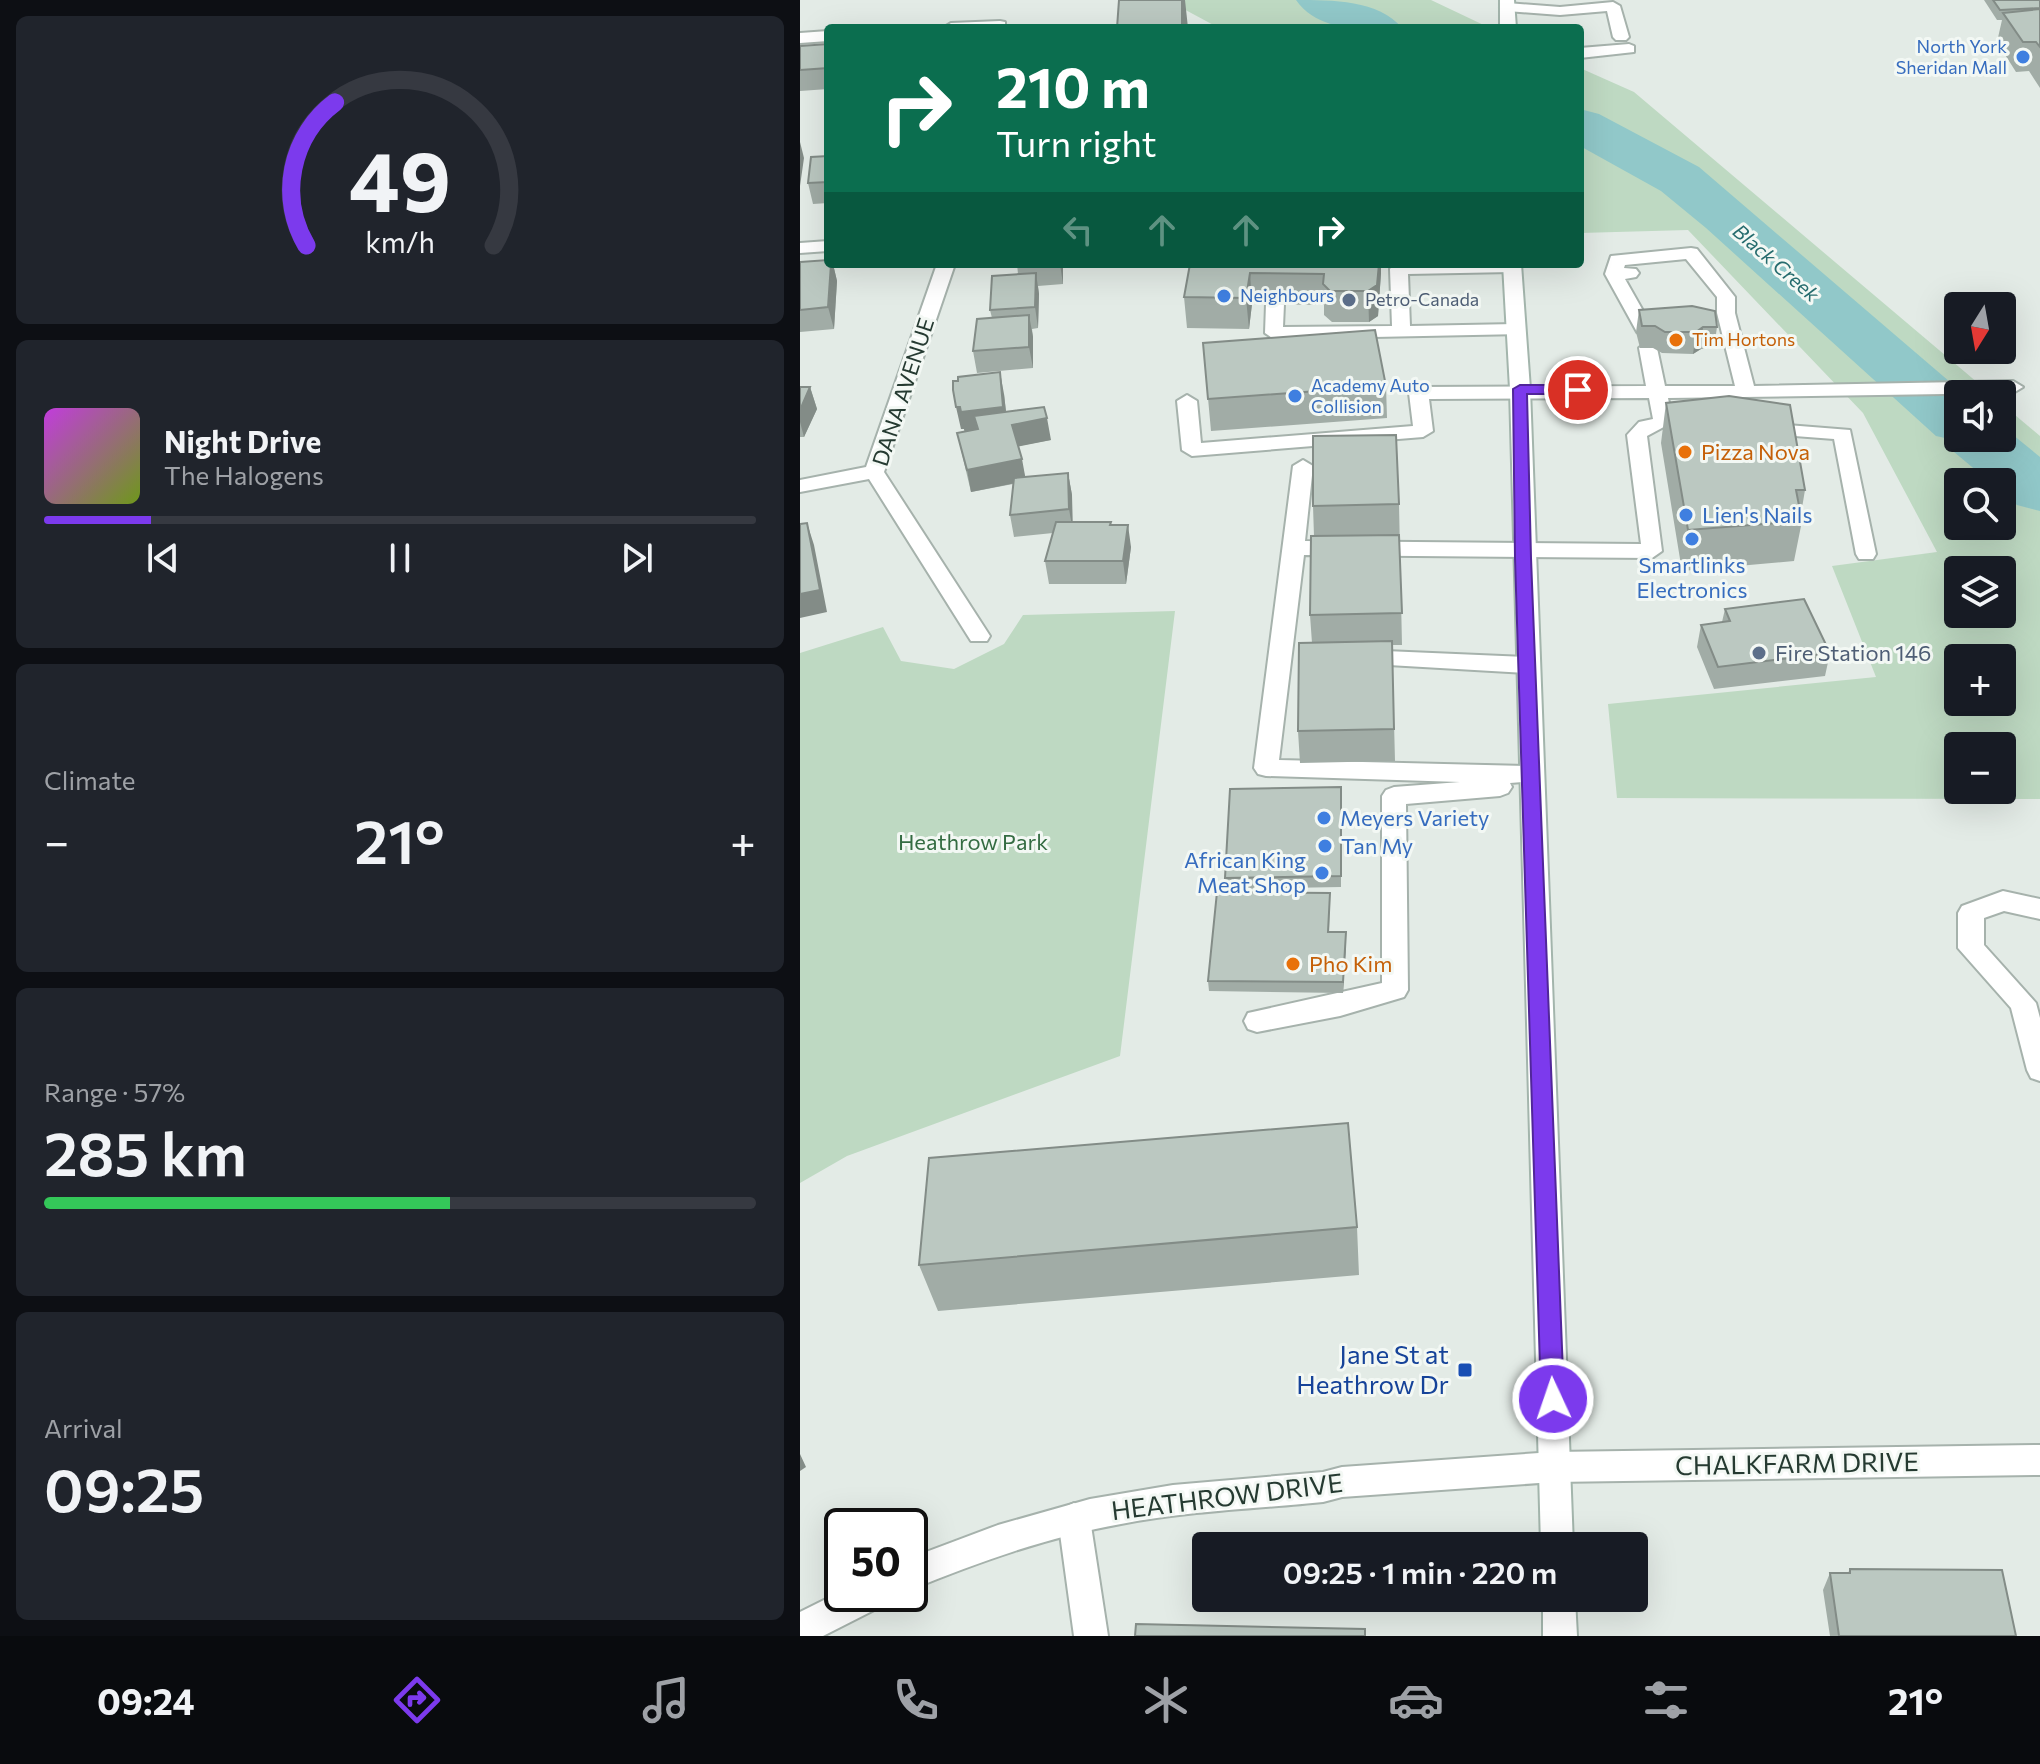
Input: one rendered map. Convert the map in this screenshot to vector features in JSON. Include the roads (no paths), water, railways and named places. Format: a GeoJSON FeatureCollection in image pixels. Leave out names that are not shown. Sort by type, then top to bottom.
{"type":"FeatureCollection","features":[{"type":"Feature","properties":{"kind":"street"},"geometry":{"type":"LineString","coordinates":[[1508,24],[1507,4],[1560,11],[1616,3],[1625,43],[1584,52]]}},
{"type":"Feature","properties":{"kind":"street"},"geometry":{"type":"LineString","coordinates":[[800,38],[824,36]]}},
{"type":"Feature","properties":{"kind":"street"},"geometry":{"type":"LineString","coordinates":[[800,248],[824,246]]}},
{"type":"Feature","properties":{"kind":"street"},"geometry":{"type":"LineString","coordinates":[[1294,548],[1652,551],[1637,435],[1646,426],[1670,423],[1658,391],[1647,340],[1614,274],[1685,266],[1709,300],[1726,313],[1746,391]]}},
{"type":"Feature","properties":{"kind":"street","name":"DANA AVENUE"},"geometry":{"type":"LineString","coordinates":[[945,268],[874,472],[979,636]]}},
{"type":"Feature","properties":{"kind":"street"},"geometry":{"type":"LineString","coordinates":[[1399,268],[1401,331]]}},
{"type":"Feature","properties":{"kind":"street"},"geometry":{"type":"LineString","coordinates":[[1512,268],[1520,389],[1530,780],[1556,1532]]}},
{"type":"Feature","properties":{"kind":"street"},"geometry":{"type":"LineString","coordinates":[[1379,296],[1400,297]]}},
{"type":"Feature","properties":{"kind":"street"},"geometry":{"type":"LineString","coordinates":[[1275,304],[1274,333],[1516,330]]}},
{"type":"Feature","properties":{"kind":"street"},"geometry":{"type":"LineString","coordinates":[[1187,401],[1192,450],[1423,431],[1418,383],[1520,389],[1658,391],[1885,393],[1944,390]]}},
{"type":"Feature","properties":{"kind":"street"},"geometry":{"type":"LineString","coordinates":[[1738,427],[1843,434],[1866,554]]}},
{"type":"Feature","properties":{"kind":"street"},"geometry":{"type":"LineString","coordinates":[[1303,466],[1266,768],[1530,780]]}},
{"type":"Feature","properties":{"kind":"street"},"geometry":{"type":"LineString","coordinates":[[800,486],[874,472]]}},
{"type":"Feature","properties":{"kind":"street"},"geometry":{"type":"LineString","coordinates":[[1279,655],[1310,656]]}},
{"type":"Feature","properties":{"kind":"street"},"geometry":{"type":"LineString","coordinates":[[1340,657],[1527,665]]}},
{"type":"Feature","properties":{"kind":"street"},"geometry":{"type":"LineString","coordinates":[[1257,1021],[1340,1005],[1395,990],[1394,796],[1530,780]]}},
{"type":"Feature","properties":{"kind":"street"},"geometry":{"type":"LineString","coordinates":[[2040,909],[2003,901],[1971,913],[1971,948],[2032,999],[2040,1070]]}},
{"type":"Feature","properties":{"kind":"street","name":"CHALKFARM DRIVE"},"geometry":{"type":"LineString","coordinates":[[1554,1467],[2040,1460]]}},
{"type":"Feature","properties":{"kind":"street","name":"HEATHROW DRIVE"},"geometry":{"type":"LineString","coordinates":[[928,1567],[977,1547],[1074,1519],[1151,1503],[1323,1487],[1342,1482],[1554,1467]]}},
{"type":"Feature","properties":{"kind":"street"},"geometry":{"type":"LineString","coordinates":[[1074,1519],[1091,1636]]}},
{"type":"Feature","properties":{"kind":"street"},"geometry":{"type":"LineString","coordinates":[[800,1630],[835,1612]]}},
{"type":"Feature","properties":{"kind":"street"},"geometry":{"type":"LineString","coordinates":[[1559,1612],[1560,1636]]}},
{"type":"Feature","properties":{"kind":"waterway","name":"Black Creek"},"geometry":{"type":"LineString","coordinates":[[1320,0],[1370,24]]}},
{"type":"Feature","properties":{"kind":"waterway","name":"Black Creek"},"geometry":{"type":"LineString","coordinates":[[1584,127],[1680,179],[1944,410]]}},
{"type":"Feature","properties":{"kind":"waterway","name":"Black Creek"},"geometry":{"type":"LineString","coordinates":[[1994,452],[2040,490]]}},
{"type":"Feature","properties":{"kind":"place","name":"North York Sheridan Mall"},"geometry":{"type":"Point","coordinates":[2023,57]}},
{"type":"Feature","properties":{"kind":"place","name":"Neighbours"},"geometry":{"type":"Point","coordinates":[1224,296]}},
{"type":"Feature","properties":{"kind":"place","name":"Petro-Canada"},"geometry":{"type":"Point","coordinates":[1349,300]}},
{"type":"Feature","properties":{"kind":"place","name":"Tim Hortons"},"geometry":{"type":"Point","coordinates":[1676,340]}},
{"type":"Feature","properties":{"kind":"place","name":"Academy Auto Collision"},"geometry":{"type":"Point","coordinates":[1295,396]}},
{"type":"Feature","properties":{"kind":"place","name":"Pizza Nova"},"geometry":{"type":"Point","coordinates":[1685,452]}},
{"type":"Feature","properties":{"kind":"place","name":"Lien's Nails"},"geometry":{"type":"Point","coordinates":[1686,515]}},
{"type":"Feature","properties":{"kind":"place","name":"Smartlinks Electronics"},"geometry":{"type":"Point","coordinates":[1692,539]}},
{"type":"Feature","properties":{"kind":"place","name":"Fire Station 146"},"geometry":{"type":"Point","coordinates":[1759,653]}},
{"type":"Feature","properties":{"kind":"place","name":"Meyers Variety"},"geometry":{"type":"Point","coordinates":[1324,818]}},
{"type":"Feature","properties":{"kind":"place","name":"Tan My"},"geometry":{"type":"Point","coordinates":[1325,846]}},
{"type":"Feature","properties":{"kind":"place","name":"African King Meat Shop"},"geometry":{"type":"Point","coordinates":[1322,873]}},
{"type":"Feature","properties":{"kind":"place","name":"Pho Kim"},"geometry":{"type":"Point","coordinates":[1293,964]}},
{"type":"Feature","properties":{"kind":"place","name":"Jane St at Heathrow Dr"},"geometry":{"type":"Point","coordinates":[1465,1370]}},
{"type":"Feature","properties":{"kind":"park label","name":"Heathrow Park"},"geometry":{"type":"Point","coordinates":[973,842]}}]}
